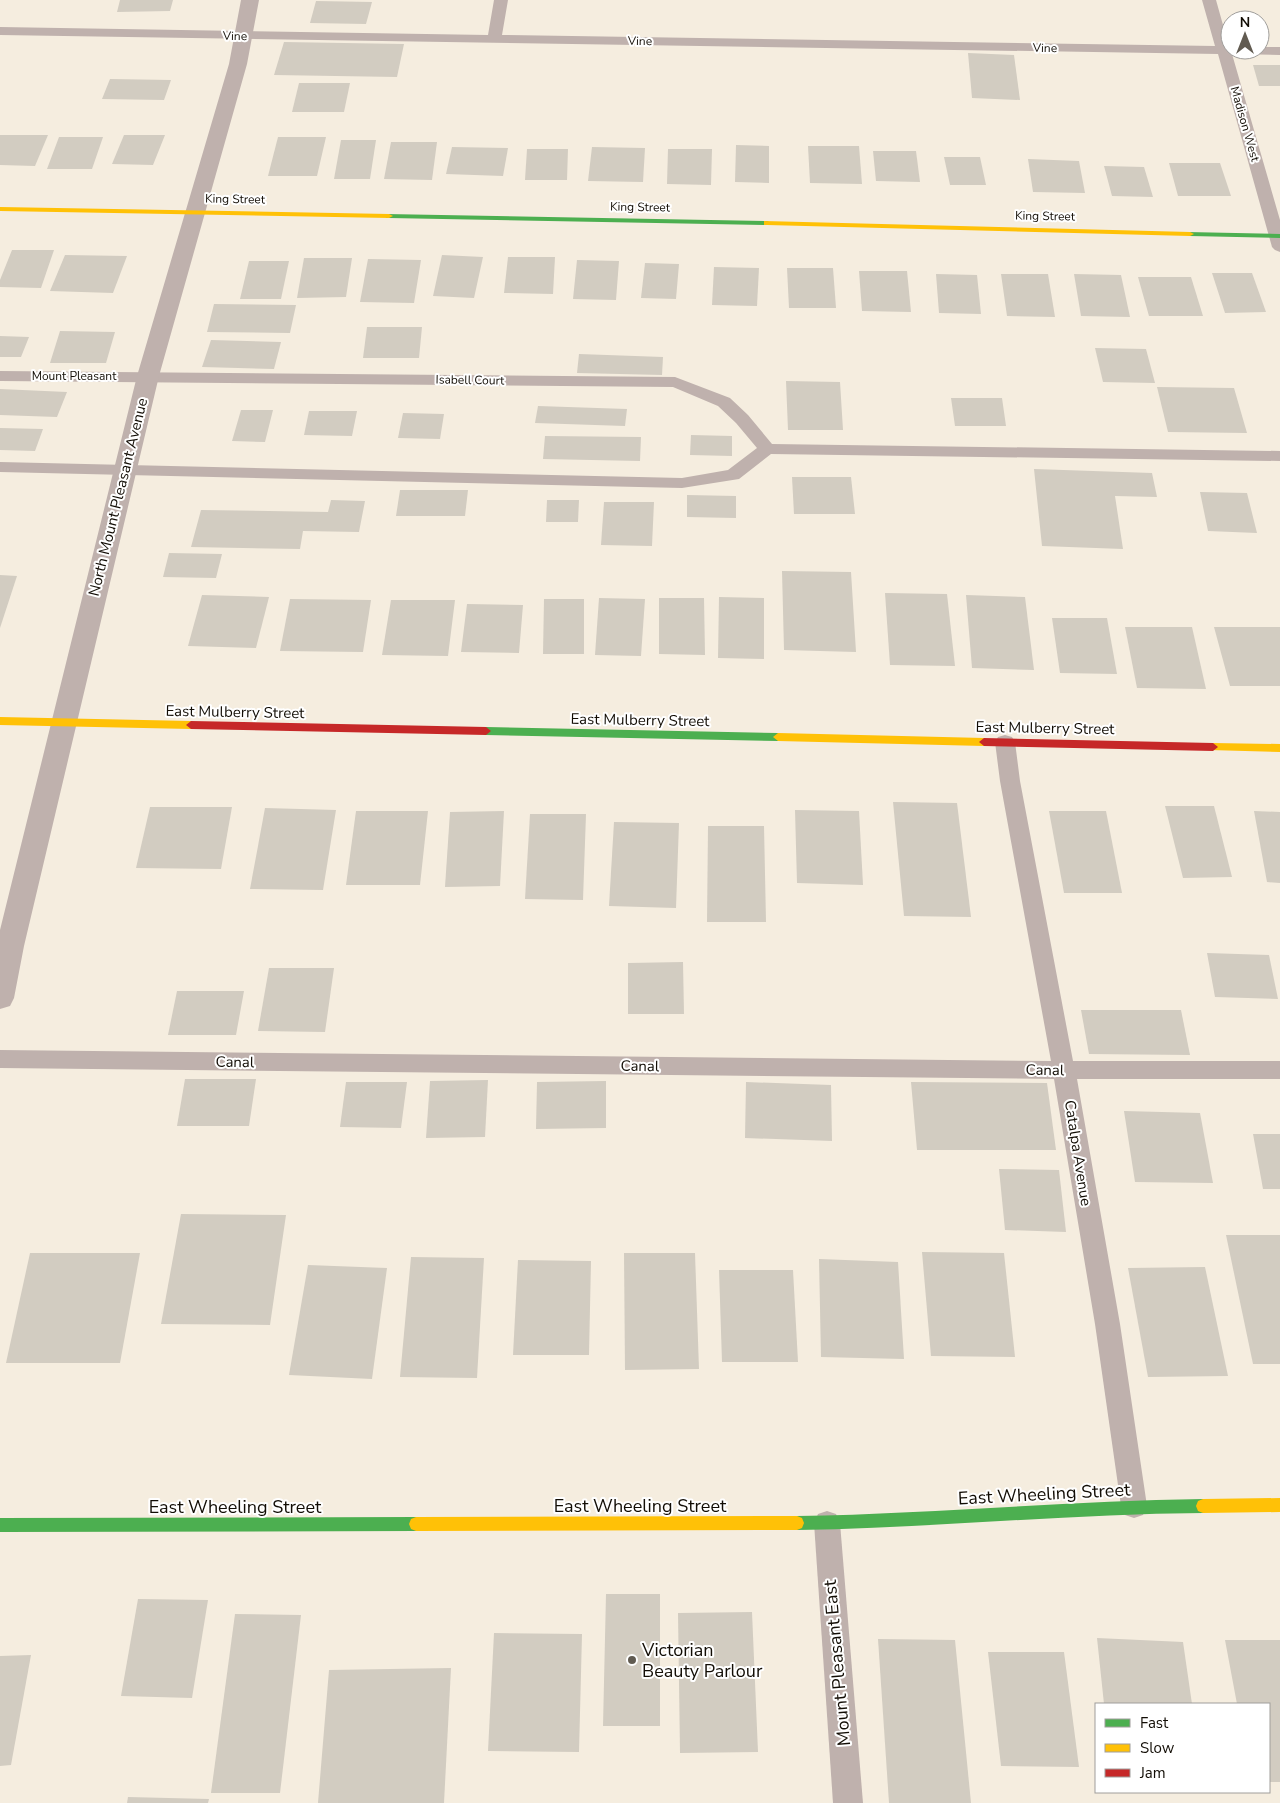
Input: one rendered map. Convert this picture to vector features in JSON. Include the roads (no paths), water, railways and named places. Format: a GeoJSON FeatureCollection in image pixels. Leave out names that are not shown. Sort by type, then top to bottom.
{"type":"FeatureCollection","features":[{"type":"Feature","properties":{"kind":"street","name":"North Mount Pleasant Avenue"},"geometry":{"type":"LineString","coordinates":[[0,998],[10,946],[148,376],[238,64],[250,0]]}},
{"type":"Feature","properties":{"kind":"street","name":"King Street"},"geometry":{"type":"LineString","coordinates":[[0,210],[782,223],[1279,239]]}},
{"type":"Feature","properties":{"kind":"street","name":"East Mulberry Street"},"geometry":{"type":"LineString","coordinates":[[0,722],[1280,748]]}},
{"type":"Feature","properties":{"kind":"street","name":"East Wheeling Street"},"geometry":{"type":"LineString","coordinates":[[0,1525],[826,1523],[1134,1506],[1280,1504]]}},
{"type":"Feature","properties":{"kind":"lane"},"geometry":{"type":"LineString","coordinates":[[494,39],[501,0]]}},
{"type":"Feature","properties":{"kind":"lane","name":"Madison West"},"geometry":{"type":"LineString","coordinates":[[1209,0],[1220,37]]}},
{"type":"Feature","properties":{"kind":"lane","name":"Vine"},"geometry":{"type":"LineString","coordinates":[[0,31],[1220,50]]}},
{"type":"Feature","properties":{"kind":"lane","name":"Madison West"},"geometry":{"type":"LineString","coordinates":[[1227,60],[1279,239]]}},
{"type":"Feature","properties":{"kind":"lane","name":"Mount Pleasant"},"geometry":{"type":"LineString","coordinates":[[0,376],[148,376]]}},
{"type":"Feature","properties":{"kind":"lane","name":"Isabell Court"},"geometry":{"type":"LineString","coordinates":[[148,376],[675,382],[724,402],[742,419],[767,449]]}},
{"type":"Feature","properties":{"kind":"lane"},"geometry":{"type":"LineString","coordinates":[[0,467],[682,483],[733,475],[767,449],[1280,456]]}},
{"type":"Feature","properties":{"kind":"lane","name":"Catalpa Avenue"},"geometry":{"type":"LineString","coordinates":[[1005,742],[1010,781],[1064,1070],[1124,1426],[1134,1506]]}},
{"type":"Feature","properties":{"kind":"lane","name":"Canal"},"geometry":{"type":"LineString","coordinates":[[0,1059],[1064,1070],[1280,1070]]}},
{"type":"Feature","properties":{"kind":"lane","name":"Mount Pleasant East"},"geometry":{"type":"LineString","coordinates":[[826,1523],[848,1803]]}},
{"type":"Feature","properties":{"kind":"place","name":"Victorian Beauty Parlour"},"geometry":{"type":"Point","coordinates":[632,1660]}}]}
